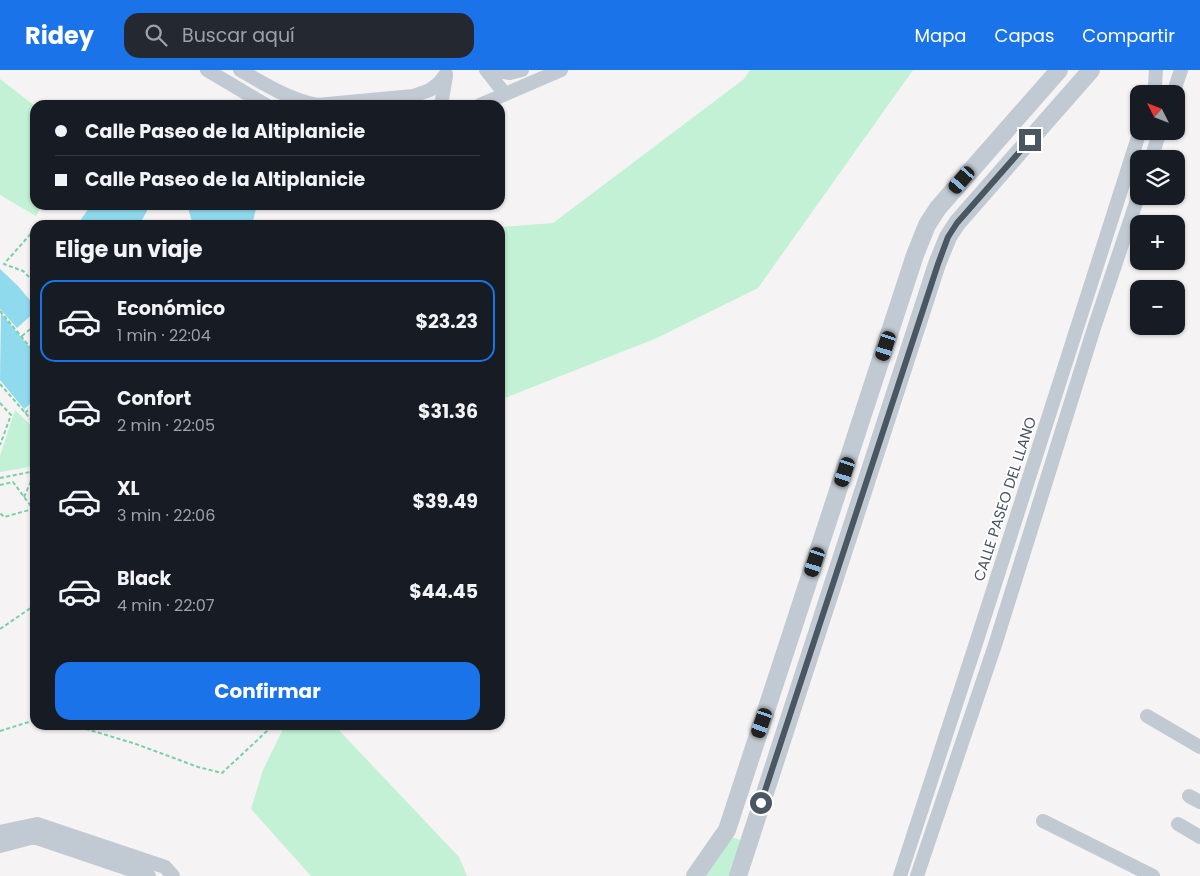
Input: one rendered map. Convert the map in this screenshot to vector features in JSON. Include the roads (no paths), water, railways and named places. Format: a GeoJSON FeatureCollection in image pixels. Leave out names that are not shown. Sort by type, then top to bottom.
{"type":"FeatureCollection","features":[{"type":"Feature","properties":{"kind":"street"},"geometry":{"type":"LineString","coordinates":[[207,70],[257,100]]}},
{"type":"Feature","properties":{"kind":"street"},"geometry":{"type":"LineString","coordinates":[[486,70],[505,94]]}},
{"type":"Feature","properties":{"kind":"street"},"geometry":{"type":"LineString","coordinates":[[493,70],[510,73],[522,70]]}},
{"type":"Feature","properties":{"kind":"street"},"geometry":{"type":"LineString","coordinates":[[491,100],[561,70]]}},
{"type":"Feature","properties":{"kind":"street"},"geometry":{"type":"LineString","coordinates":[[695,876],[727,830],[915,255],[927,225],[938,208],[1059,70]]}},
{"type":"Feature","properties":{"kind":"street"},"geometry":{"type":"LineString","coordinates":[[738,876],[948,237],[957,223],[1092,70]]}},
{"type":"Feature","properties":{"kind":"street"},"geometry":{"type":"LineString","coordinates":[[1155,85],[1156,70]]}},
{"type":"Feature","properties":{"kind":"street"},"geometry":{"type":"LineString","coordinates":[[1176,85],[1181,70]]}},
{"type":"Feature","properties":{"kind":"street"},"geometry":{"type":"LineString","coordinates":[[370,100],[413,96],[430,90],[439,83],[446,72]]}},
{"type":"Feature","properties":{"kind":"street"},"geometry":{"type":"LineString","coordinates":[[442,100],[446,72]]}},
{"type":"Feature","properties":{"kind":"street"},"geometry":{"type":"LineString","coordinates":[[240,90],[245,73],[263,84],[298,100]]}},
{"type":"Feature","properties":{"kind":"street","name":"CALLE PASEO DEL LLANO"},"geometry":{"type":"LineString","coordinates":[[900,876],[1137,140]]}},
{"type":"Feature","properties":{"kind":"street"},"geometry":{"type":"LineString","coordinates":[[917,876],[995,645],[1094,328],[1135,205]]}},
{"type":"Feature","properties":{"kind":"street"},"geometry":{"type":"LineString","coordinates":[[915,255],[938,264]]}},
{"type":"Feature","properties":{"kind":"street"},"geometry":{"type":"LineString","coordinates":[[1078,323],[1094,328]]}},
{"type":"Feature","properties":{"kind":"street"},"geometry":{"type":"LineString","coordinates":[[827,526],[850,534]]}},
{"type":"Feature","properties":{"kind":"street"},"geometry":{"type":"LineString","coordinates":[[977,640],[995,645]]}},
{"type":"Feature","properties":{"kind":"street"},"geometry":{"type":"LineString","coordinates":[[1147,716],[1200,747]]}},
{"type":"Feature","properties":{"kind":"street"},"geometry":{"type":"LineString","coordinates":[[1043,821],[1153,876]]}},
{"type":"Feature","properties":{"kind":"street"},"geometry":{"type":"LineString","coordinates":[[0,832],[37,824],[74,844],[149,876]]}},
{"type":"Feature","properties":{"kind":"street"},"geometry":{"type":"LineString","coordinates":[[1178,824],[1200,837]]}},
{"type":"Feature","properties":{"kind":"street"},"geometry":{"type":"LineString","coordinates":[[727,830],[750,839]]}},
{"type":"Feature","properties":{"kind":"street"},"geometry":{"type":"LineString","coordinates":[[0,846],[34,837],[74,844],[164,867],[173,876]]}},
{"type":"Feature","properties":{"kind":"water"},"geometry":{"type":"Polygon","coordinates":[[[147,210],[142,220],[81,220],[87,211],[147,210]]]}},
{"type":"Feature","properties":{"kind":"water"},"geometry":{"type":"Polygon","coordinates":[[[188,210],[256,210],[253,220],[192,220],[188,210]]]}},
{"type":"Feature","properties":{"kind":"water"},"geometry":{"type":"Polygon","coordinates":[[[0,269],[30,300],[30,316],[17,328],[0,309],[0,269]]]}},
{"type":"Feature","properties":{"kind":"water"},"geometry":{"type":"Polygon","coordinates":[[[1,313],[30,348],[30,404],[24,409],[0,380],[1,313]]]}}]}
